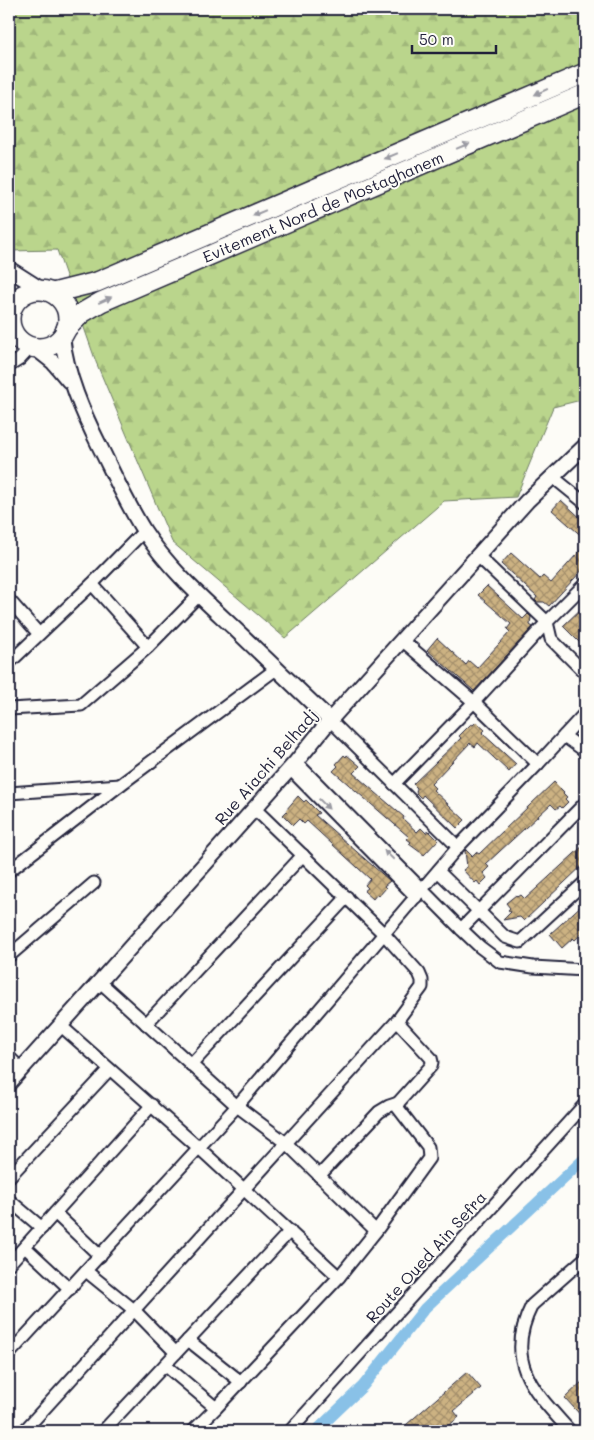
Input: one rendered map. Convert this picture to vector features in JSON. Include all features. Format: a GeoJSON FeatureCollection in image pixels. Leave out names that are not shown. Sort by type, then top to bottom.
{"type":"FeatureCollection","features":[{"type":"Feature","properties":{"kind":"highway","name":"Evitement Nord de Mostaghanem"},"geometry":{"type":"LineString","coordinates":[[48,292],[97,282],[585,73]]}},
{"type":"Feature","properties":{"kind":"highway","name":"Evitement Nord de Mostaghanem"},"geometry":{"type":"LineString","coordinates":[[64,333],[82,313],[101,302],[585,94]]}},
{"type":"Feature","properties":{"kind":"highway"},"geometry":{"type":"LineString","coordinates":[[48,292],[65,305],[68,313],[64,333],[50,346],[25,346],[14,334],[11,326],[11,304],[26,293],[48,292]]}},
{"type":"Feature","properties":{"kind":"street"},"geometry":{"type":"LineString","coordinates":[[9,269],[48,292]]}},
{"type":"Feature","properties":{"kind":"street"},"geometry":{"type":"LineString","coordinates":[[64,333],[64,355],[74,387],[92,431],[124,496],[144,531],[162,555],[199,595],[330,720],[458,847]]}},
{"type":"Feature","properties":{"kind":"street"},"geometry":{"type":"LineString","coordinates":[[9,366],[20,359],[25,346],[53,362],[74,387]]}},
{"type":"Feature","properties":{"kind":"street","name":"Rue Aiachi Belhadj"},"geometry":{"type":"LineString","coordinates":[[9,1083],[402,640],[527,502],[585,446]]}},
{"type":"Feature","properties":{"kind":"street"},"geometry":{"type":"LineString","coordinates":[[553,477],[585,503]]}},
{"type":"Feature","properties":{"kind":"street"},"geometry":{"type":"LineString","coordinates":[[9,663],[92,584],[144,531]]}},
{"type":"Feature","properties":{"kind":"street"},"geometry":{"type":"LineString","coordinates":[[478,556],[547,622],[551,639],[585,673]]}},
{"type":"Feature","properties":{"kind":"street"},"geometry":{"type":"LineString","coordinates":[[92,584],[148,647]]}},
{"type":"Feature","properties":{"kind":"street"},"geometry":{"type":"LineString","coordinates":[[394,784],[585,584]]}},
{"type":"Feature","properties":{"kind":"street"},"geometry":{"type":"LineString","coordinates":[[9,709],[81,704],[148,647],[199,595]]}},
{"type":"Feature","properties":{"kind":"street"},"geometry":{"type":"LineString","coordinates":[[9,600],[39,634]]}},
{"type":"Feature","properties":{"kind":"street"},"geometry":{"type":"LineString","coordinates":[[402,640],[474,702],[538,764]]}},
{"type":"Feature","properties":{"kind":"street"},"geometry":{"type":"LineString","coordinates":[[9,871],[120,785],[276,669]]}},
{"type":"Feature","properties":{"kind":"street"},"geometry":{"type":"LineString","coordinates":[[9,1354],[237,1106],[458,847],[585,713]]}},
{"type":"Feature","properties":{"kind":"street"},"geometry":{"type":"LineString","coordinates":[[564,736],[585,750]]}},
{"type":"Feature","properties":{"kind":"street"},"geometry":{"type":"LineString","coordinates":[[293,765],[420,893],[480,947],[500,962],[533,967],[584,968]]}},
{"type":"Feature","properties":{"kind":"street"},"geometry":{"type":"LineString","coordinates":[[9,794],[120,785]]}},
{"type":"Feature","properties":{"kind":"street"},"geometry":{"type":"LineString","coordinates":[[461,929],[585,803]]}},
{"type":"Feature","properties":{"kind":"street"},"geometry":{"type":"LineString","coordinates":[[24,1431],[397,1021],[422,986],[419,973],[383,933],[254,808]]}},
{"type":"Feature","properties":{"kind":"street"},"geometry":{"type":"LineString","coordinates":[[146,1024],[303,855]]}},
{"type":"Feature","properties":{"kind":"street"},"geometry":{"type":"LineString","coordinates":[[438,871],[505,937],[520,942],[585,882]]}},
{"type":"Feature","properties":{"kind":"street"},"geometry":{"type":"LineString","coordinates":[[9,956],[94,883]]}},
{"type":"Feature","properties":{"kind":"street"},"geometry":{"type":"LineString","coordinates":[[191,1065],[347,897]]}},
{"type":"Feature","properties":{"kind":"street"},"geometry":{"type":"LineString","coordinates":[[99,981],[237,1106],[286,1143],[376,1231]]}},
{"type":"Feature","properties":{"kind":"street"},"geometry":{"type":"LineString","coordinates":[[319,1176],[380,1112],[388,1106],[398,1103],[431,1066],[431,1058],[397,1021]]}},
{"type":"Feature","properties":{"kind":"street"},"geometry":{"type":"LineString","coordinates":[[60,1025],[244,1189],[339,1277]]}},
{"type":"Feature","properties":{"kind":"street"},"geometry":{"type":"LineString","coordinates":[[9,1057],[22,1068]]}},
{"type":"Feature","properties":{"kind":"street"},"geometry":{"type":"LineString","coordinates":[[9,1178],[109,1070]]}},
{"type":"Feature","properties":{"kind":"street"},"geometry":{"type":"LineString","coordinates":[[193,1431],[339,1277],[376,1231],[429,1158],[428,1147],[398,1108],[398,1103]]}},
{"type":"Feature","properties":{"kind":"street","name":"Route Oued Ain Sefra"},"geometry":{"type":"LineString","coordinates":[[290,1431],[585,1104]]}},
{"type":"Feature","properties":{"kind":"street"},"geometry":{"type":"LineString","coordinates":[[9,1264],[152,1106]]}},
{"type":"Feature","properties":{"kind":"street"},"geometry":{"type":"LineString","coordinates":[[9,1200],[42,1228]]}},
{"type":"Feature","properties":{"kind":"street"},"geometry":{"type":"LineString","coordinates":[[55,1213],[100,1256]]}},
{"type":"Feature","properties":{"kind":"street"},"geometry":{"type":"LineString","coordinates":[[103,1431],[290,1231]]}},
{"type":"Feature","properties":{"kind":"street"},"geometry":{"type":"LineString","coordinates":[[24,1247],[70,1288]]}},
{"type":"Feature","properties":{"kind":"street"},"geometry":{"type":"LineString","coordinates":[[570,1431],[543,1400],[528,1379],[520,1355],[527,1315],[532,1305],[585,1258]]}},
{"type":"Feature","properties":{"kind":"street"},"geometry":{"type":"LineString","coordinates":[[86,1271],[134,1310],[176,1353]]}},
{"type":"Feature","properties":{"kind":"street"},"geometry":{"type":"LineString","coordinates":[[188,1340],[240,1382]]}},
{"type":"Feature","properties":{"kind":"street"},"geometry":{"type":"LineString","coordinates":[[165,1365],[216,1408]]}},
{"type":"Feature","properties":{"kind":"green space"},"geometry":{"type":"Polygon","coordinates":[[[9,9],[585,9],[585,399],[553,407],[516,497],[444,501],[285,638],[172,542],[96,362],[57,250],[9,251],[9,9]]]}},
{"type":"Feature","properties":{"kind":"building"},"geometry":{"type":"Polygon","coordinates":[[[561,500],[585,522],[585,539],[552,510],[561,500]]]}},
{"type":"Feature","properties":{"kind":"building"},"geometry":{"type":"Polygon","coordinates":[[[585,545],[585,567],[549,606],[544,602],[537,602],[535,600],[537,597],[501,564],[511,553],[540,579],[543,576],[551,583],[585,545]]]}},
{"type":"Feature","properties":{"kind":"building"},"geometry":{"type":"Polygon","coordinates":[[[487,586],[523,619],[528,614],[531,617],[530,625],[533,627],[474,691],[427,650],[437,638],[466,665],[469,661],[477,668],[510,632],[507,629],[511,624],[478,595],[487,586]]]}},
{"type":"Feature","properties":{"kind":"building"},"geometry":{"type":"Polygon","coordinates":[[[585,605],[585,648],[563,626],[585,605]]]}},
{"type":"Feature","properties":{"kind":"building"},"geometry":{"type":"Polygon","coordinates":[[[476,722],[485,730],[482,733],[516,764],[509,772],[478,743],[475,747],[470,743],[431,784],[435,788],[433,790],[465,820],[457,828],[423,795],[421,798],[416,793],[417,788],[413,784],[461,738],[459,736],[471,724],[473,725],[476,722]]]}},
{"type":"Feature","properties":{"kind":"building"},"geometry":{"type":"Polygon","coordinates":[[[344,755],[346,757],[347,755],[360,766],[353,773],[404,817],[403,819],[417,832],[421,828],[426,833],[428,830],[438,840],[424,855],[409,844],[411,842],[407,839],[409,837],[333,771],[344,755]]]}},
{"type":"Feature","properties":{"kind":"building"},"geometry":{"type":"Polygon","coordinates":[[[554,782],[564,792],[567,797],[565,799],[568,802],[562,808],[560,806],[556,809],[551,804],[486,864],[489,867],[483,873],[487,878],[480,885],[477,881],[475,883],[463,870],[467,867],[465,851],[472,856],[476,852],[479,854],[554,782]]]}},
{"type":"Feature","properties":{"kind":"building"},"geometry":{"type":"Polygon","coordinates":[[[298,796],[304,802],[306,800],[319,813],[315,815],[390,881],[384,886],[386,888],[379,896],[377,894],[373,899],[364,891],[368,888],[365,885],[370,879],[307,821],[304,824],[299,819],[293,825],[283,815],[298,796]]]}},
{"type":"Feature","properties":{"kind":"building"},"geometry":{"type":"Polygon","coordinates":[[[585,844],[585,863],[524,921],[520,917],[503,920],[511,912],[508,910],[510,908],[506,903],[516,895],[518,897],[521,895],[525,899],[585,844]]]}},
{"type":"Feature","properties":{"kind":"building"},"geometry":{"type":"Polygon","coordinates":[[[585,902],[585,931],[575,940],[573,938],[562,948],[550,934],[585,902]]]}},
{"type":"Feature","properties":{"kind":"building"},"geometry":{"type":"Polygon","coordinates":[[[467,1372],[481,1388],[454,1411],[459,1417],[447,1427],[451,1431],[399,1431],[467,1372]]]}},
{"type":"Feature","properties":{"kind":"building"},"geometry":{"type":"Polygon","coordinates":[[[585,1379],[585,1420],[565,1398],[585,1379]]]}},
{"type":"Feature","properties":{"kind":"waterway"},"geometry":{"type":"LineString","coordinates":[[316,1431],[363,1386],[425,1308],[585,1158]]}}]}
